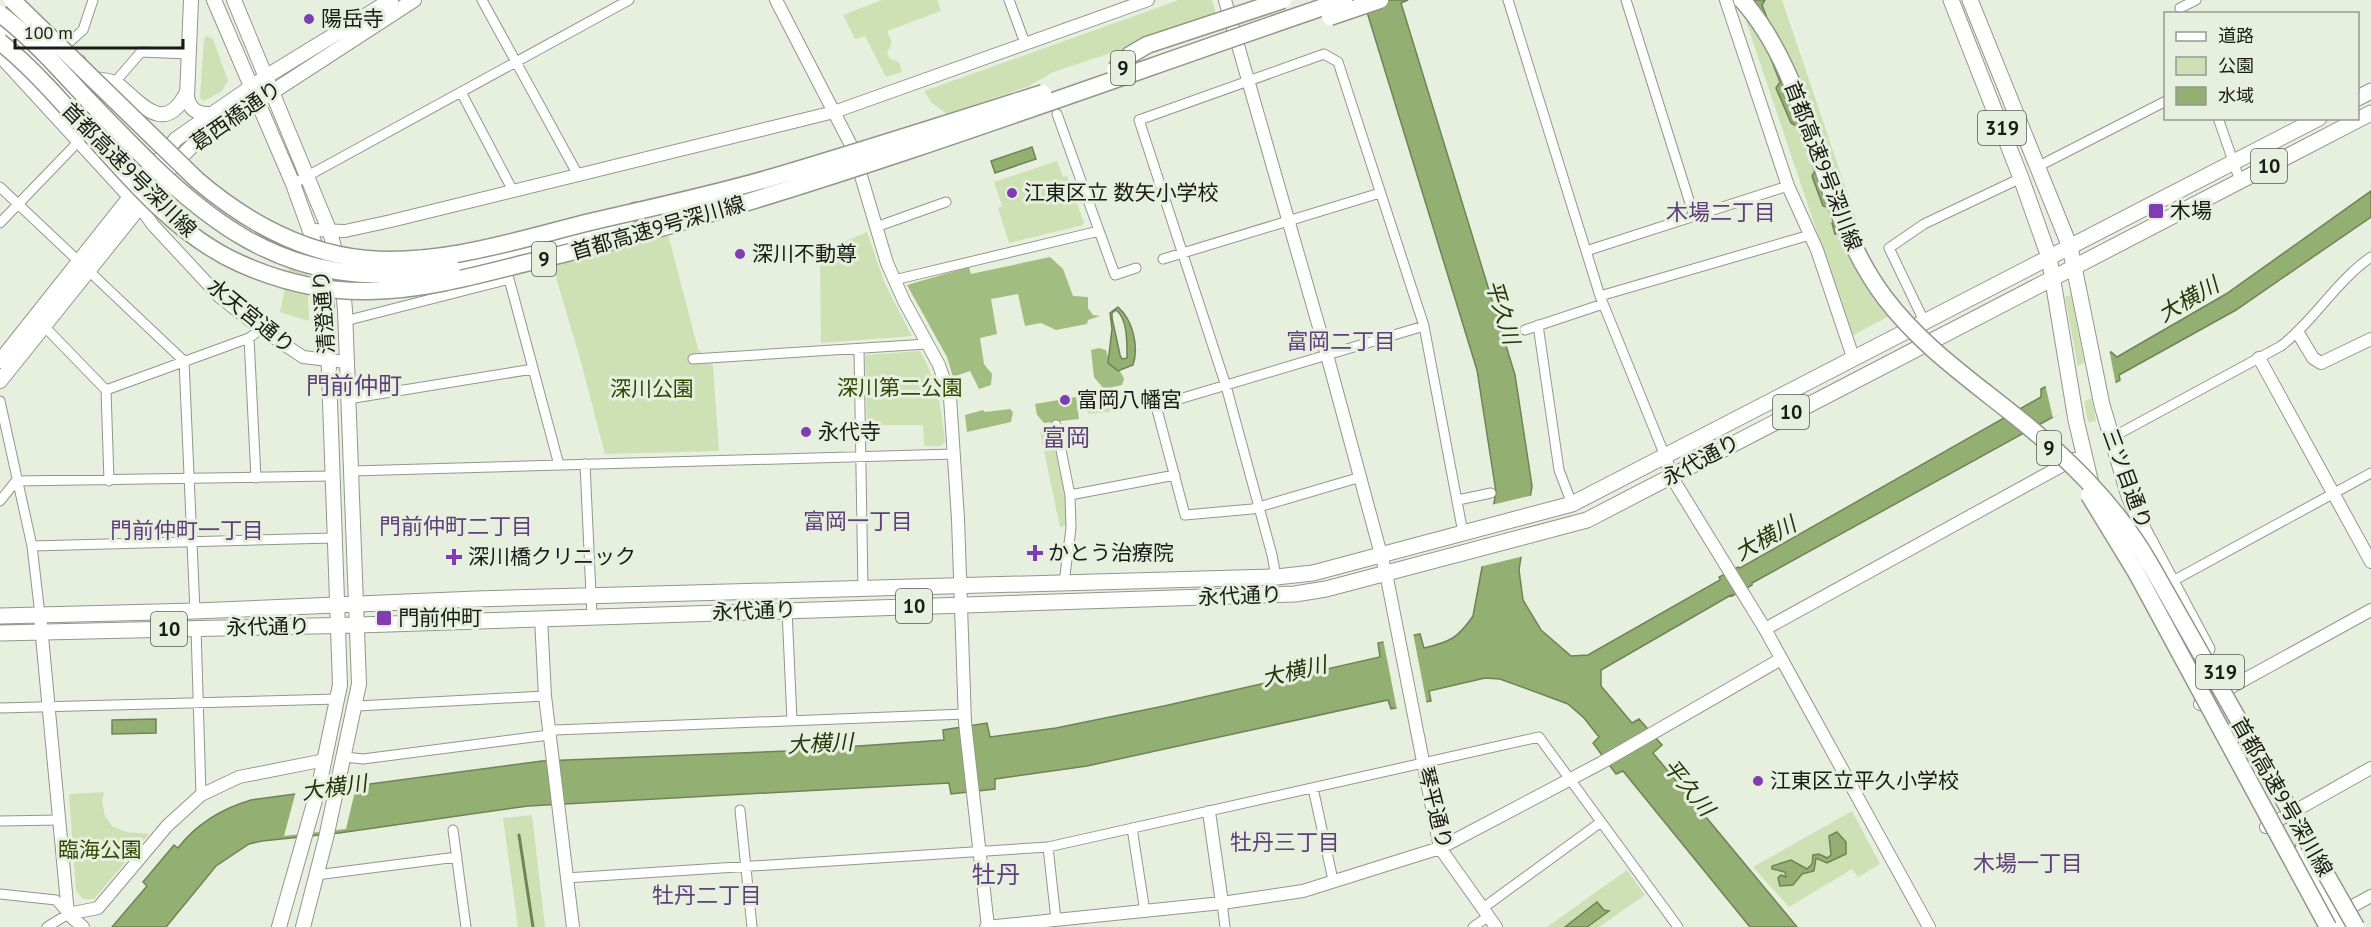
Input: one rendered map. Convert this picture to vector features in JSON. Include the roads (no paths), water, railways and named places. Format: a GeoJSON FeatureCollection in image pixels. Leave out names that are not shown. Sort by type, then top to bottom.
{"type":"FeatureCollection","features":[{"type":"Feature","properties":{"kind":"highway","name":"首都高速9号深川線"},"geometry":{"type":"LineString","coordinates":[[12,0],[206,188],[247,218],[298,243],[365,258],[431,257],[481,249],[770,178],[1329,0]]}},
{"type":"Feature","properties":{"kind":"highway"},"geometry":{"type":"LineString","coordinates":[[1115,70],[1130,55],[1147,45],[1283,0]]}},
{"type":"Feature","properties":{"kind":"highway","name":"首都高速9号深川線"},"geometry":{"type":"LineString","coordinates":[[0,42],[159,205],[183,228],[212,249],[261,273],[314,288],[371,291],[422,287],[589,249],[937,142],[1344,0]]}},
{"type":"Feature","properties":{"kind":"highway"},"geometry":{"type":"LineString","coordinates":[[937,142],[972,137],[1380,0]]}},
{"type":"Feature","properties":{"kind":"highway","name":"首都高速9号深川線"},"geometry":{"type":"LineString","coordinates":[[1741,0],[1768,38],[1784,69],[1838,213],[1866,272],[1896,313],[1917,336],[2057,456],[2091,498],[2136,572],[2336,925]]}},
{"type":"Feature","properties":{"kind":"highway","name":"首都高速9号深川線"},"geometry":{"type":"LineString","coordinates":[[1741,0],[1762,27],[1782,61],[1845,229],[1871,279],[1918,335],[2045,442],[2116,512],[2150,564],[2356,927]]}},
{"type":"Feature","properties":{"kind":"highway"},"geometry":{"type":"LineString","coordinates":[[0,14],[39,48],[147,162],[191,201],[234,232],[292,261],[361,274],[429,272],[599,232],[615,226],[635,211]]}},
{"type":"Feature","properties":{"kind":"highway"},"geometry":{"type":"LineString","coordinates":[[0,26],[78,101],[212,249]]}},
{"type":"Feature","properties":{"kind":"highway"},"geometry":{"type":"LineString","coordinates":[[2296,809],[2302,845],[2336,925]]}},
{"type":"Feature","properties":{"kind":"main road"},"geometry":{"type":"LineString","coordinates":[[18,0],[165,150]]}},
{"type":"Feature","properties":{"kind":"main road"},"geometry":{"type":"LineString","coordinates":[[191,0],[187,92],[192,109],[210,114]]}},
{"type":"Feature","properties":{"kind":"main road","name":"清澄通り"},"geometry":{"type":"LineString","coordinates":[[214,0],[255,92],[311,230],[326,288],[333,537],[341,667],[338,699],[319,786],[279,927]]}},
{"type":"Feature","properties":{"kind":"main road","name":"清澄通り"},"geometry":{"type":"LineString","coordinates":[[234,0],[330,232],[342,277],[359,625],[359,684],[357,706],[316,875]]}},
{"type":"Feature","properties":{"kind":"main road","name":"葛西橋通り"},"geometry":{"type":"LineString","coordinates":[[0,362],[40,321],[135,202],[197,141],[255,92],[267,76],[391,0]]}},
{"type":"Feature","properties":{"kind":"main road","name":"葛西橋通り"},"geometry":{"type":"LineString","coordinates":[[135,202],[140,183],[165,150],[187,129],[210,114],[255,92],[272,90],[414,0]]}},
{"type":"Feature","properties":{"kind":"main road","name":"三ツ目通り"},"geometry":{"type":"LineString","coordinates":[[1951,0],[2021,178],[2049,257],[2076,420],[2096,503],[2114,546],[2319,927]]}},
{"type":"Feature","properties":{"kind":"main road","name":"三ツ目通り"},"geometry":{"type":"LineString","coordinates":[[1970,0],[2070,247],[2110,438],[2144,531],[2362,927]]}},
{"type":"Feature","properties":{"kind":"main road","name":"水天宮通り"},"geometry":{"type":"LineString","coordinates":[[0,55],[135,202]]}},
{"type":"Feature","properties":{"kind":"main road"},"geometry":{"type":"LineString","coordinates":[[80,62],[83,94],[92,114],[119,146],[136,171],[140,183]]}},
{"type":"Feature","properties":{"kind":"main road"},"geometry":{"type":"LineString","coordinates":[[94,79],[115,82],[141,107],[151,112],[162,113],[174,108],[187,92]]}},
{"type":"Feature","properties":{"kind":"main road","name":"永代通り"},"geometry":{"type":"LineString","coordinates":[[0,616],[1276,577],[1313,573],[1572,504],[2315,120]]}},
{"type":"Feature","properties":{"kind":"main road","name":"永代通り"},"geometry":{"type":"LineString","coordinates":[[0,633],[359,625],[1295,594],[1386,573],[1587,520],[2358,120]]}},
{"type":"Feature","properties":{"kind":"main road","name":"葛西橋通り"},"geometry":{"type":"LineString","coordinates":[[0,381],[40,321]]}},
{"type":"Feature","properties":{"kind":"main road"},"geometry":{"type":"LineString","coordinates":[[303,927],[316,875]]}},
{"type":"Feature","properties":{"kind":"street"},"geometry":{"type":"LineString","coordinates":[[65,46],[83,30],[93,0]]}},
{"type":"Feature","properties":{"kind":"street"},"geometry":{"type":"LineString","coordinates":[[482,0],[578,175]]}},
{"type":"Feature","properties":{"kind":"street"},"geometry":{"type":"LineString","coordinates":[[293,184],[629,0]]}},
{"type":"Feature","properties":{"kind":"street"},"geometry":{"type":"LineString","coordinates":[[776,0],[857,160],[894,280],[939,365],[950,397],[962,604],[965,718],[981,850],[987,927],[1145,912],[1303,891],[1440,848],[1659,730],[1781,658]]}},
{"type":"Feature","properties":{"kind":"street"},"geometry":{"type":"LineString","coordinates":[[1009,0],[1025,43]]}},
{"type":"Feature","properties":{"kind":"street"},"geometry":{"type":"LineString","coordinates":[[311,230],[330,232],[391,221],[834,112],[1148,0]]}},
{"type":"Feature","properties":{"kind":"street","name":"琴平通り"},"geometry":{"type":"LineString","coordinates":[[1225,0],[1382,556],[1440,848],[1496,927]]}},
{"type":"Feature","properties":{"kind":"street"},"geometry":{"type":"LineString","coordinates":[[1508,0],[1602,300],[1671,476],[1765,629],[1929,927]]}},
{"type":"Feature","properties":{"kind":"street"},"geometry":{"type":"LineString","coordinates":[[1626,0],[1694,216]]}},
{"type":"Feature","properties":{"kind":"street"},"geometry":{"type":"LineString","coordinates":[[1725,0],[1788,186],[1810,235],[1853,357]]}},
{"type":"Feature","properties":{"kind":"street"},"geometry":{"type":"LineString","coordinates":[[2179,7],[2196,0]]}},
{"type":"Feature","properties":{"kind":"street"},"geometry":{"type":"LineString","coordinates":[[115,82],[141,52],[188,54]]}},
{"type":"Feature","properties":{"kind":"street"},"geometry":{"type":"LineString","coordinates":[[1276,577],[1260,507],[1226,386],[1139,120],[1324,54],[1338,62],[1424,326],[1463,532]]}},
{"type":"Feature","properties":{"kind":"street"},"geometry":{"type":"LineString","coordinates":[[461,92],[513,191]]}},
{"type":"Feature","properties":{"kind":"street"},"geometry":{"type":"LineString","coordinates":[[2037,167],[2164,102]]}},
{"type":"Feature","properties":{"kind":"street"},"geometry":{"type":"LineString","coordinates":[[1057,114],[1116,275],[1136,268]]}},
{"type":"Feature","properties":{"kind":"street"},"geometry":{"type":"LineString","coordinates":[[2219,120],[2240,181]]}},
{"type":"Feature","properties":{"kind":"street"},"geometry":{"type":"LineString","coordinates":[[0,224],[79,141]]}},
{"type":"Feature","properties":{"kind":"street"},"geometry":{"type":"LineString","coordinates":[[1924,321],[1889,248],[1924,224],[2021,178]]}},
{"type":"Feature","properties":{"kind":"street"},"geometry":{"type":"LineString","coordinates":[[1586,251],[1788,186]]}},
{"type":"Feature","properties":{"kind":"street"},"geometry":{"type":"LineString","coordinates":[[0,187],[184,361],[195,611]]}},
{"type":"Feature","properties":{"kind":"street"},"geometry":{"type":"LineString","coordinates":[[1163,259],[1289,222],[1380,192]]}},
{"type":"Feature","properties":{"kind":"street","name":"水天宮通り"},"geometry":{"type":"LineString","coordinates":[[135,202],[153,225],[220,297],[261,329],[295,353],[327,362],[346,362]]}},
{"type":"Feature","properties":{"kind":"street"},"geometry":{"type":"LineString","coordinates":[[876,227],[946,202]]}},
{"type":"Feature","properties":{"kind":"street"},"geometry":{"type":"LineString","coordinates":[[894,280],[1099,231]]}},
{"type":"Feature","properties":{"kind":"street"},"geometry":{"type":"LineString","coordinates":[[1525,330],[1602,300],[1810,235]]}},
{"type":"Feature","properties":{"kind":"street"},"geometry":{"type":"LineString","coordinates":[[2110,438],[2259,358],[2298,333],[2317,310],[2371,257]]}},
{"type":"Feature","properties":{"kind":"street"},"geometry":{"type":"LineString","coordinates":[[345,321],[509,279],[559,465]]}},
{"type":"Feature","properties":{"kind":"street"},"geometry":{"type":"LineString","coordinates":[[40,321],[106,390],[109,481]]}},
{"type":"Feature","properties":{"kind":"street"},"geometry":{"type":"LineString","coordinates":[[1538,325],[1559,470],[1572,504]]}},
{"type":"Feature","properties":{"kind":"street"},"geometry":{"type":"LineString","coordinates":[[1361,477],[1260,507],[1185,515],[1156,406],[1424,326]]}},
{"type":"Feature","properties":{"kind":"street"},"geometry":{"type":"LineString","coordinates":[[106,390],[249,338],[261,329]]}},
{"type":"Feature","properties":{"kind":"street"},"geometry":{"type":"LineString","coordinates":[[2298,333],[2313,358],[2320,363],[2371,339]]}},
{"type":"Feature","properties":{"kind":"street"},"geometry":{"type":"LineString","coordinates":[[249,338],[256,478]]}},
{"type":"Feature","properties":{"kind":"street"},"geometry":{"type":"LineString","coordinates":[[693,359],[927,344]]}},
{"type":"Feature","properties":{"kind":"street"},"geometry":{"type":"LineString","coordinates":[[859,349],[863,589]]}},
{"type":"Feature","properties":{"kind":"street"},"geometry":{"type":"LineString","coordinates":[[2259,358],[2371,562]]}},
{"type":"Feature","properties":{"kind":"street"},"geometry":{"type":"LineString","coordinates":[[348,399],[533,369]]}},
{"type":"Feature","properties":{"kind":"street"},"geometry":{"type":"LineString","coordinates":[[0,401],[32,546],[68,914]]}},
{"type":"Feature","properties":{"kind":"street"},"geometry":{"type":"LineString","coordinates":[[1056,425],[1070,495],[1071,528],[1064,583]]}},
{"type":"Feature","properties":{"kind":"street"},"geometry":{"type":"LineString","coordinates":[[352,471],[954,454]]}},
{"type":"Feature","properties":{"kind":"street"},"geometry":{"type":"LineString","coordinates":[[1765,629],[2083,454]]}},
{"type":"Feature","properties":{"kind":"street"},"geometry":{"type":"LineString","coordinates":[[585,464],[592,616]]}},
{"type":"Feature","properties":{"kind":"street"},"geometry":{"type":"LineString","coordinates":[[2171,582],[2371,473]]}},
{"type":"Feature","properties":{"kind":"street"},"geometry":{"type":"LineString","coordinates":[[1070,495],[1175,475]]}},
{"type":"Feature","properties":{"kind":"street"},"geometry":{"type":"LineString","coordinates":[[16,481],[332,476]]}},
{"type":"Feature","properties":{"kind":"street"},"geometry":{"type":"LineString","coordinates":[[0,501],[16,481]]}},
{"type":"Feature","properties":{"kind":"street"},"geometry":{"type":"LineString","coordinates":[[1458,500],[1491,494]]}},
{"type":"Feature","properties":{"kind":"street"},"geometry":{"type":"LineString","coordinates":[[32,546],[333,537]]}},
{"type":"Feature","properties":{"kind":"street"},"geometry":{"type":"LineString","coordinates":[[787,610],[792,720]]}},
{"type":"Feature","properties":{"kind":"street"},"geometry":{"type":"LineString","coordinates":[[2199,705],[2371,610]]}},
{"type":"Feature","properties":{"kind":"street"},"geometry":{"type":"LineString","coordinates":[[541,618],[549,735],[573,927]]}},
{"type":"Feature","properties":{"kind":"street"},"geometry":{"type":"LineString","coordinates":[[196,628],[201,795]]}},
{"type":"Feature","properties":{"kind":"street"},"geometry":{"type":"LineString","coordinates":[[357,706],[545,696]]}},
{"type":"Feature","properties":{"kind":"street"},"geometry":{"type":"LineString","coordinates":[[0,708],[338,699]]}},
{"type":"Feature","properties":{"kind":"street"},"geometry":{"type":"LineString","coordinates":[[345,757],[363,759],[549,735],[555,730],[792,720],[965,718]]}},
{"type":"Feature","properties":{"kind":"street"},"geometry":{"type":"LineString","coordinates":[[566,878],[1048,847],[1539,737],[1678,927]]}},
{"type":"Feature","properties":{"kind":"street"},"geometry":{"type":"LineString","coordinates":[[47,927],[68,914],[98,908],[167,826],[201,795],[239,777],[325,760]]}},
{"type":"Feature","properties":{"kind":"street"},"geometry":{"type":"LineString","coordinates":[[2265,827],[2371,768]]}},
{"type":"Feature","properties":{"kind":"street"},"geometry":{"type":"LineString","coordinates":[[1313,788],[1333,880]]}},
{"type":"Feature","properties":{"kind":"street"},"geometry":{"type":"LineString","coordinates":[[740,810],[752,927]]}},
{"type":"Feature","properties":{"kind":"street"},"geometry":{"type":"LineString","coordinates":[[1209,812],[1225,927]]}},
{"type":"Feature","properties":{"kind":"street"},"geometry":{"type":"LineString","coordinates":[[0,821],[60,820]]}},
{"type":"Feature","properties":{"kind":"street"},"geometry":{"type":"LineString","coordinates":[[1473,927],[1486,912],[1601,822]]}},
{"type":"Feature","properties":{"kind":"street"},"geometry":{"type":"LineString","coordinates":[[1132,828],[1145,912]]}},
{"type":"Feature","properties":{"kind":"street"},"geometry":{"type":"LineString","coordinates":[[453,830],[466,927]]}},
{"type":"Feature","properties":{"kind":"street"},"geometry":{"type":"LineString","coordinates":[[1048,847],[1056,920]]}},
{"type":"Feature","properties":{"kind":"street"},"geometry":{"type":"LineString","coordinates":[[316,875],[456,857]]}},
{"type":"Feature","properties":{"kind":"street"},"geometry":{"type":"LineString","coordinates":[[0,894],[56,900],[83,927]]}},
{"type":"Feature","properties":{"kind":"street"},"geometry":{"type":"LineString","coordinates":[[2351,907],[2371,896]]}},
{"type":"Feature","properties":{"kind":"water"},"geometry":{"type":"Polygon","coordinates":[[[1359,0],[1408,0],[1401,3],[1515,375],[1532,486],[1519,570],[1523,600],[1541,630],[1571,656],[1588,655],[1720,580],[1719,577],[1740,568],[2041,397],[2041,389],[2111,352],[2117,357],[2226,294],[2371,191],[2371,217],[2236,310],[2119,375],[2120,380],[1752,583],[1601,670],[1601,686],[1632,723],[1639,719],[1662,745],[1653,753],[1797,927],[1750,927],[1623,771],[1616,774],[1593,743],[1599,737],[1584,718],[1568,704],[1500,679],[1485,678],[1429,691],[1431,701],[1391,709],[1388,700],[1087,766],[995,779],[995,789],[951,794],[949,783],[528,806],[339,833],[262,841],[249,844],[216,866],[166,927],[112,927],[147,886],[143,882],[174,845],[178,848],[193,831],[210,818],[251,800],[542,761],[787,751],[944,740],[943,730],[987,723],[990,737],[1056,728],[1164,706],[1380,657],[1378,643],[1420,634],[1424,648],[1453,638],[1473,616],[1496,492],[1477,370],[1367,12],[1359,0]]]}},
{"type":"Feature","properties":{"kind":"water"},"geometry":{"type":"Polygon","coordinates":[[[1753,0],[1765,0],[1762,5],[1849,229],[1835,234],[1832,223],[1835,221],[1830,208],[1823,206],[1812,176],[1815,171],[1798,127],[1791,123],[1776,88],[1780,82],[1751,8],[1753,0]]]}},
{"type":"Feature","properties":{"kind":"water"},"geometry":{"type":"Polygon","coordinates":[[[1032,147],[1036,159],[995,173],[991,161],[1032,147]]]}},
{"type":"Feature","properties":{"kind":"water"},"geometry":{"type":"Polygon","coordinates":[[[1118,307],[1123,312],[1131,326],[1135,342],[1133,365],[1118,371],[1108,363],[1112,329],[1110,313],[1118,307]],[[1116,310],[1112,313],[1112,318],[1122,359],[1127,358],[1127,339],[1125,325],[1116,310]]]}},
{"type":"Feature","properties":{"kind":"water"},"geometry":{"type":"Polygon","coordinates":[[[156,719],[156,733],[112,734],[112,720],[156,719]]]}},
{"type":"Feature","properties":{"kind":"water"},"geometry":{"type":"Polygon","coordinates":[[[1837,832],[1846,842],[1846,854],[1827,863],[1816,858],[1814,871],[1802,874],[1793,885],[1780,886],[1778,878],[1781,875],[1786,877],[1785,872],[1772,869],[1772,866],[1791,860],[1807,869],[1812,864],[1813,855],[1819,854],[1827,858],[1831,855],[1829,836],[1837,832]]]}},
{"type":"Feature","properties":{"kind":"water"},"geometry":{"type":"Polygon","coordinates":[[[1597,902],[1604,910],[1609,911],[1587,927],[1565,927],[1597,902]]]}},
{"type":"Feature","properties":{"kind":"waterway"},"geometry":{"type":"LineString","coordinates":[[519,835],[533,927]]}},
{"type":"Feature","properties":{"kind":"place","name":"陽岳寺"},"geometry":{"type":"Point","coordinates":[309,19]}},
{"type":"Feature","properties":{"kind":"place","name":"江東区立 数矢小学校"},"geometry":{"type":"Point","coordinates":[1012,193]}},
{"type":"Feature","properties":{"kind":"place","name":"木場"},"geometry":{"type":"Point","coordinates":[2156,211]}},
{"type":"Feature","properties":{"kind":"place","name":"深川不動尊"},"geometry":{"type":"Point","coordinates":[740,254]}},
{"type":"Feature","properties":{"kind":"place","name":"富岡八幡宮"},"geometry":{"type":"Point","coordinates":[1065,400]}},
{"type":"Feature","properties":{"kind":"place","name":"永代寺"},"geometry":{"type":"Point","coordinates":[806,432]}},
{"type":"Feature","properties":{"kind":"place","name":"かとう治療院"},"geometry":{"type":"Point","coordinates":[1035,553]}},
{"type":"Feature","properties":{"kind":"place","name":"深川橋クリニック"},"geometry":{"type":"Point","coordinates":[454,557]}},
{"type":"Feature","properties":{"kind":"place","name":"門前仲町"},"geometry":{"type":"Point","coordinates":[384,618]}},
{"type":"Feature","properties":{"kind":"place","name":"江東区立平久小学校"},"geometry":{"type":"Point","coordinates":[1758,781]}},
{"type":"Feature","properties":{"kind":"district","name":"木場二丁目"},"geometry":{"type":"Point","coordinates":[1721,212]}},
{"type":"Feature","properties":{"kind":"district","name":"富岡二丁目"},"geometry":{"type":"Point","coordinates":[1341,341]}},
{"type":"Feature","properties":{"kind":"district","name":"門前仲町"},"geometry":{"type":"Point","coordinates":[354,386]}},
{"type":"Feature","properties":{"kind":"district","name":"富岡"},"geometry":{"type":"Point","coordinates":[1066,438]}},
{"type":"Feature","properties":{"kind":"district","name":"富岡一丁目"},"geometry":{"type":"Point","coordinates":[858,521]}},
{"type":"Feature","properties":{"kind":"district","name":"門前仲町二丁目"},"geometry":{"type":"Point","coordinates":[456,526]}},
{"type":"Feature","properties":{"kind":"district","name":"門前仲町一丁目"},"geometry":{"type":"Point","coordinates":[187,530]}},
{"type":"Feature","properties":{"kind":"district","name":"牡丹三丁目"},"geometry":{"type":"Point","coordinates":[1285,842]}},
{"type":"Feature","properties":{"kind":"district","name":"木場一丁目"},"geometry":{"type":"Point","coordinates":[2028,863]}},
{"type":"Feature","properties":{"kind":"district","name":"牡丹"},"geometry":{"type":"Point","coordinates":[996,875]}},
{"type":"Feature","properties":{"kind":"district","name":"牡丹二丁目"},"geometry":{"type":"Point","coordinates":[707,895]}},
{"type":"Feature","properties":{"kind":"water label","name":"大横川"},"geometry":{"type":"Point","coordinates":[2188,299]}},
{"type":"Feature","properties":{"kind":"water label","name":"平久川"},"geometry":{"type":"Point","coordinates":[1503,312]}},
{"type":"Feature","properties":{"kind":"water label","name":"大横川"},"geometry":{"type":"Point","coordinates":[1765,538]}},
{"type":"Feature","properties":{"kind":"water label","name":"大横川"},"geometry":{"type":"Point","coordinates":[1294,671]}},
{"type":"Feature","properties":{"kind":"water label","name":"大横川"},"geometry":{"type":"Point","coordinates":[820,743]}},
{"type":"Feature","properties":{"kind":"water label","name":"大横川"},"geometry":{"type":"Point","coordinates":[334,787]}},
{"type":"Feature","properties":{"kind":"water label","name":"平久川"},"geometry":{"type":"Point","coordinates":[1689,787]}},
{"type":"Feature","properties":{"kind":"park label","name":"深川第二公園"},"geometry":{"type":"Point","coordinates":[900,388]}},
{"type":"Feature","properties":{"kind":"park label","name":"深川公園"},"geometry":{"type":"Point","coordinates":[652,389]}},
{"type":"Feature","properties":{"kind":"park label","name":"臨海公園"},"geometry":{"type":"Point","coordinates":[100,850]}}]}
